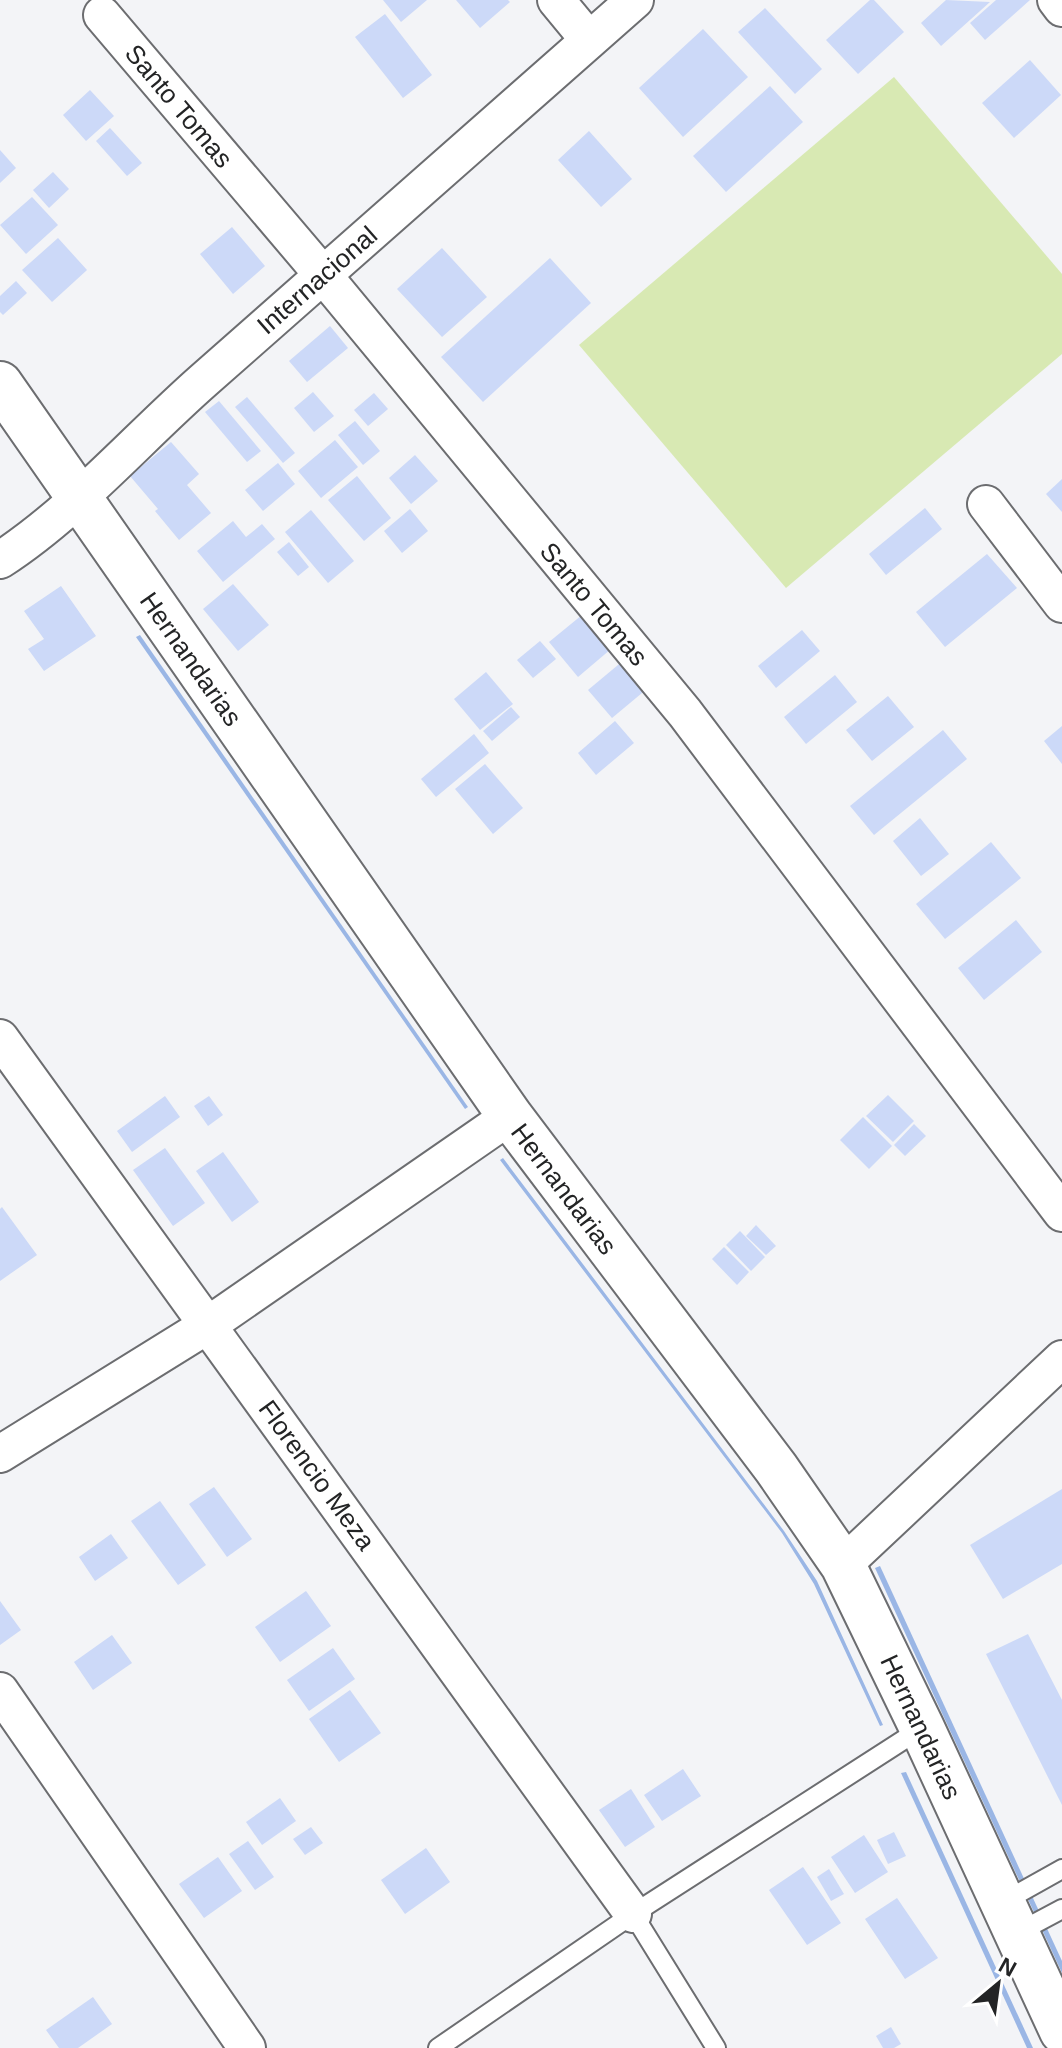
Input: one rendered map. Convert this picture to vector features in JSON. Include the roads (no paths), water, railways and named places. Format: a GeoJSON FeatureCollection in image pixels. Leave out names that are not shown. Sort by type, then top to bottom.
{"type":"FeatureCollection","features":[{"type":"Feature","properties":{"kind":"street"},"geometry":{"type":"LineString","coordinates":[[556,0],[589,40]]}},
{"type":"Feature","properties":{"kind":"street","name":"Internacional"},"geometry":{"type":"LineString","coordinates":[[0,560],[18,549],[79,496],[157,421],[635,0]]}},
{"type":"Feature","properties":{"kind":"street"},"geometry":{"type":"LineString","coordinates":[[1056,0],[1062,8]]}},
{"type":"Feature","properties":{"kind":"street","name":"Santo Tomas"},"geometry":{"type":"LineString","coordinates":[[102,15],[323,275],[685,713],[1062,1213]]}},
{"type":"Feature","properties":{"kind":"street","name":"Hernandarias"},"geometry":{"type":"LineString","coordinates":[[0,384],[510,1116],[776,1468],[843,1565],[1062,2031]]}},
{"type":"Feature","properties":{"kind":"street"},"geometry":{"type":"LineString","coordinates":[[986,504],[1062,604]]}},
{"type":"Feature","properties":{"kind":"street","name":"Florencio Meza"},"geometry":{"type":"LineString","coordinates":[[0,1038],[633,1914]]}},
{"type":"Feature","properties":{"kind":"street"},"geometry":{"type":"LineString","coordinates":[[0,1454],[208,1325],[510,1116]]}},
{"type":"Feature","properties":{"kind":"street"},"geometry":{"type":"LineString","coordinates":[[843,1565],[1062,1359]]}},
{"type":"Feature","properties":{"kind":"street"},"geometry":{"type":"LineString","coordinates":[[0,1691],[247,2048]]}},
{"type":"Feature","properties":{"kind":"lane"},"geometry":{"type":"LineString","coordinates":[[438,2048],[633,1914],[922,1728]]}},
{"type":"Feature","properties":{"kind":"lane"},"geometry":{"type":"LineString","coordinates":[[1010,1917],[1062,1869]]}},
{"type":"Feature","properties":{"kind":"lane"},"geometry":{"type":"LineString","coordinates":[[1010,1917],[1062,1909]]}},
{"type":"Feature","properties":{"kind":"lane"},"geometry":{"type":"LineString","coordinates":[[633,1914],[716,2048]]}},
{"type":"Feature","properties":{"kind":"water"},"geometry":{"type":"Polygon","coordinates":[[[140,635],[468,1107],[465,1109],[136,637],[140,635]]]}},
{"type":"Feature","properties":{"kind":"water"},"geometry":{"type":"Polygon","coordinates":[[[503,1158],[784,1531],[817,1581],[883,1725],[880,1726],[814,1584],[782,1533],[500,1160],[503,1158]]]}},
{"type":"Feature","properties":{"kind":"water"},"geometry":{"type":"Polygon","coordinates":[[[880,1566],[1062,1961],[1062,1973],[875,1568],[880,1566]]]}},
{"type":"Feature","properties":{"kind":"water"},"geometry":{"type":"Polygon","coordinates":[[[906,1772],[1033,2048],[1027,2048],[901,1773],[906,1772]]]}}]}
